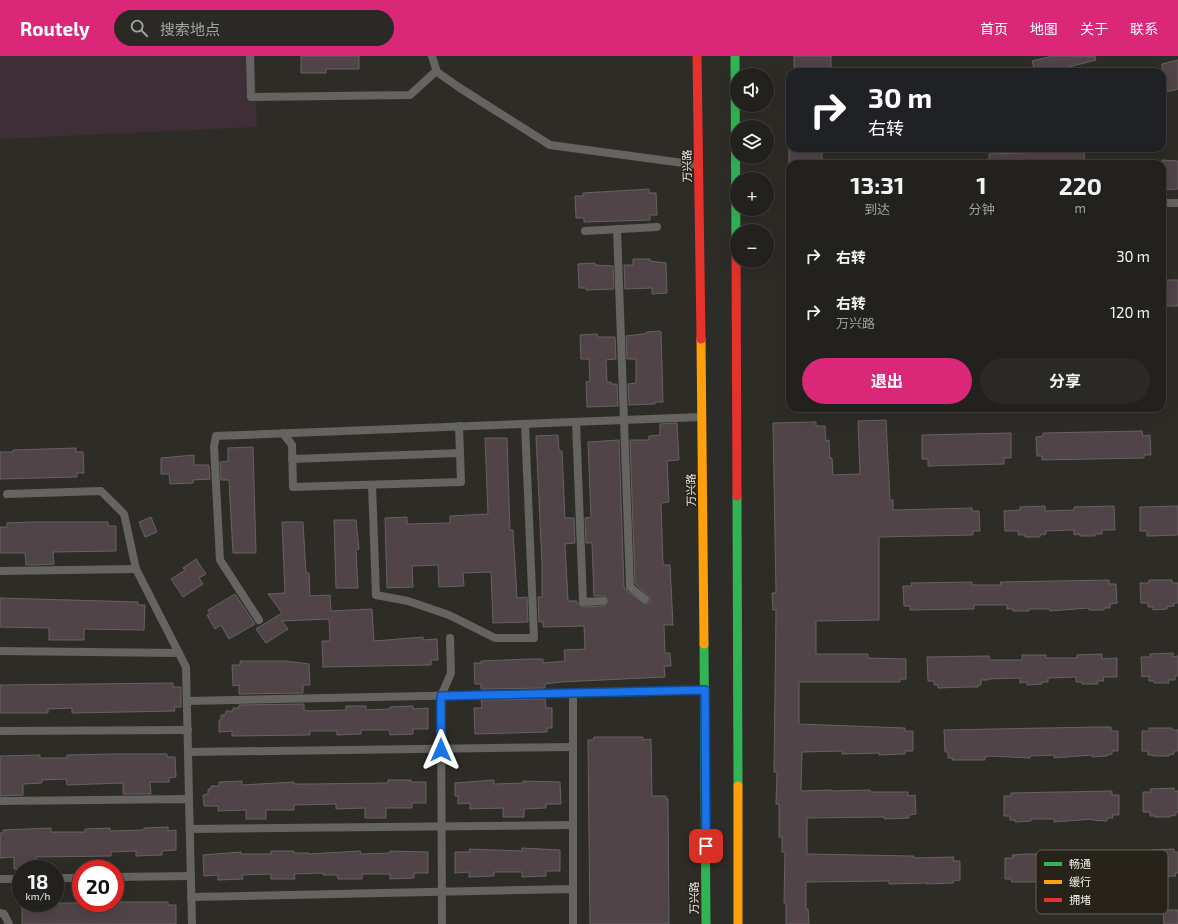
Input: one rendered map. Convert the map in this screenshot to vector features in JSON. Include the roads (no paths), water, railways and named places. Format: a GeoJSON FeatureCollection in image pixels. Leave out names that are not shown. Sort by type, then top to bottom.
{"type":"FeatureCollection","features":[{"type":"Feature","properties":{"kind":"main road","name":"万兴路"},"geometry":{"type":"LineString","coordinates":[[697,56],[705,690],[706,924]]}},
{"type":"Feature","properties":{"kind":"main road"},"geometry":{"type":"LineString","coordinates":[[735,56],[738,924]]}},
{"type":"Feature","properties":{"kind":"lane"},"geometry":{"type":"LineString","coordinates":[[250,56],[252,97],[410,95],[434,72]]}},
{"type":"Feature","properties":{"kind":"lane"},"geometry":{"type":"LineString","coordinates":[[432,56],[437,72],[550,145],[699,165]]}},
{"type":"Feature","properties":{"kind":"lane"},"geometry":{"type":"LineString","coordinates":[[1166,203],[1178,203]]}},
{"type":"Feature","properties":{"kind":"lane"},"geometry":{"type":"LineString","coordinates":[[585,231],[657,227]]}},
{"type":"Feature","properties":{"kind":"lane"},"geometry":{"type":"LineString","coordinates":[[617,229],[630,587],[645,599]]}},
{"type":"Feature","properties":{"kind":"lane"},"geometry":{"type":"LineString","coordinates":[[259,620],[220,560],[214,446],[216,436],[702,417]]}},
{"type":"Feature","properties":{"kind":"lane"},"geometry":{"type":"LineString","coordinates":[[576,422],[583,602],[603,601]]}},
{"type":"Feature","properties":{"kind":"lane"},"geometry":{"type":"LineString","coordinates":[[372,484],[376,595],[408,602],[449,615],[495,638],[534,638],[526,424]]}},
{"type":"Feature","properties":{"kind":"lane"},"geometry":{"type":"LineString","coordinates":[[283,433],[292,445],[293,487],[461,482],[459,426]]}},
{"type":"Feature","properties":{"kind":"lane"},"geometry":{"type":"LineString","coordinates":[[292,458],[460,453]]}},
{"type":"Feature","properties":{"kind":"lane"},"geometry":{"type":"LineString","coordinates":[[7,494],[101,491],[124,514],[136,569],[186,667],[192,924]]}},
{"type":"Feature","properties":{"kind":"lane"},"geometry":{"type":"LineString","coordinates":[[0,571],[136,569]]}},
{"type":"Feature","properties":{"kind":"lane"},"geometry":{"type":"LineString","coordinates":[[442,924],[441,696],[451,673],[450,638]]}},
{"type":"Feature","properties":{"kind":"lane"},"geometry":{"type":"LineString","coordinates":[[0,651],[179,653]]}},
{"type":"Feature","properties":{"kind":"lane"},"geometry":{"type":"LineString","coordinates":[[187,701],[705,690]]}},
{"type":"Feature","properties":{"kind":"lane"},"geometry":{"type":"LineString","coordinates":[[573,693],[573,924]]}},
{"type":"Feature","properties":{"kind":"lane"},"geometry":{"type":"LineString","coordinates":[[0,731],[188,730]]}},
{"type":"Feature","properties":{"kind":"lane"},"geometry":{"type":"LineString","coordinates":[[188,752],[441,750],[573,747]]}},
{"type":"Feature","properties":{"kind":"lane"},"geometry":{"type":"LineString","coordinates":[[0,801],[189,799]]}},
{"type":"Feature","properties":{"kind":"lane"},"geometry":{"type":"LineString","coordinates":[[190,829],[573,825]]}},
{"type":"Feature","properties":{"kind":"lane"},"geometry":{"type":"LineString","coordinates":[[124,877],[191,876]]}},
{"type":"Feature","properties":{"kind":"lane"},"geometry":{"type":"LineString","coordinates":[[0,879],[12,879]]}},
{"type":"Feature","properties":{"kind":"lane"},"geometry":{"type":"LineString","coordinates":[[191,897],[573,889]]}},
{"type":"Feature","properties":{"kind":"lane"},"geometry":{"type":"LineString","coordinates":[[0,913],[4,914],[9,924]]}}]}
